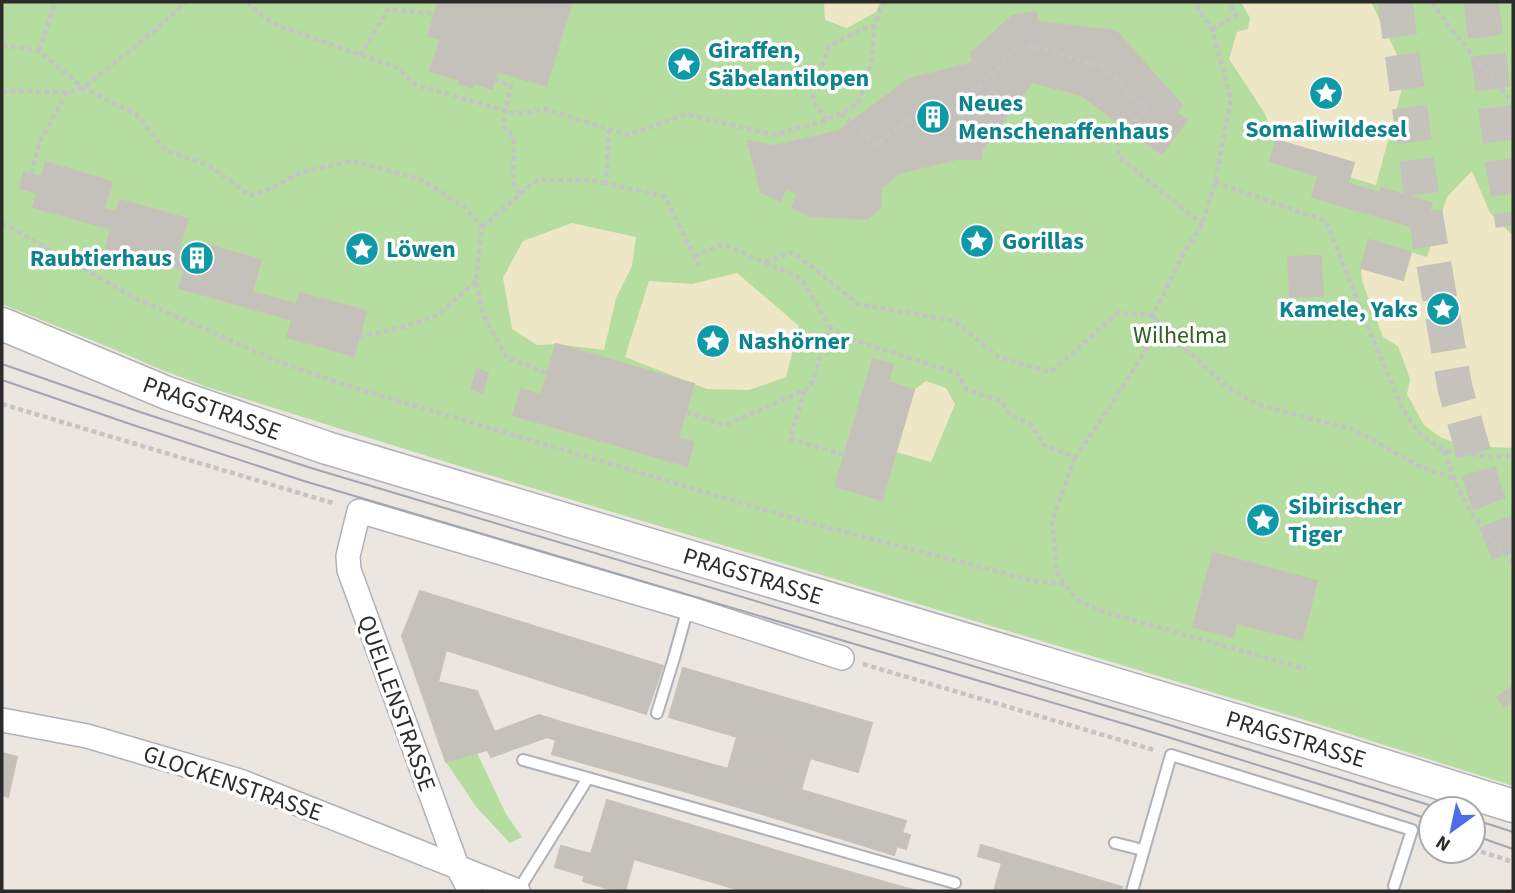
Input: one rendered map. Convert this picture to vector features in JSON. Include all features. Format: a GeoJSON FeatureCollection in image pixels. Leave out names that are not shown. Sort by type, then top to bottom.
{"type":"FeatureCollection","features":[{"type":"Feature","properties":{"kind":"main road","name":"PRAGSTRASSE"},"geometry":{"type":"LineString","coordinates":[[2,324],[167,394],[327,448],[1513,806]]}},
{"type":"Feature","properties":{"kind":"street"},"geometry":{"type":"LineString","coordinates":[[359,511],[688,608],[842,658]]}},
{"type":"Feature","properties":{"kind":"street","name":"QUELLENSTRASSE"},"geometry":{"type":"LineString","coordinates":[[359,511],[348,556],[349,570],[457,866],[470,891]]}},
{"type":"Feature","properties":{"kind":"street","name":"GLOCKENSTRASSE"},"geometry":{"type":"LineString","coordinates":[[2,720],[87,736],[240,781],[518,891]]}},
{"type":"Feature","properties":{"kind":"lane"},"geometry":{"type":"LineString","coordinates":[[657,713],[688,608]]}},
{"type":"Feature","properties":{"kind":"lane"},"geometry":{"type":"LineString","coordinates":[[1132,891],[1171,755],[1412,830],[1394,886]]}},
{"type":"Feature","properties":{"kind":"lane"},"geometry":{"type":"LineString","coordinates":[[523,761],[956,883]]}},
{"type":"Feature","properties":{"kind":"lane"},"geometry":{"type":"LineString","coordinates":[[518,891],[588,778]]}},
{"type":"Feature","properties":{"kind":"lane"},"geometry":{"type":"LineString","coordinates":[[1115,843],[1143,850]]}},
{"type":"Feature","properties":{"kind":"path"},"geometry":{"type":"LineString","coordinates":[[39,51],[54,5],[52,2]]}},
{"type":"Feature","properties":{"kind":"path"},"geometry":{"type":"LineString","coordinates":[[2,92],[67,92],[83,88],[187,2]]}},
{"type":"Feature","properties":{"kind":"path"},"geometry":{"type":"LineString","coordinates":[[247,2],[276,25],[397,68],[416,85],[517,114],[545,108],[628,135],[686,114],[774,135],[841,114],[858,104],[872,60],[874,26],[884,2]]}},
{"type":"Feature","properties":{"kind":"path"},"geometry":{"type":"LineString","coordinates":[[1194,2],[1212,30],[1231,99],[1215,183],[1202,225],[1185,250],[1153,315],[1148,347],[1074,457],[1052,521],[1058,574],[1079,600],[1097,610],[1306,669]]}},
{"type":"Feature","properties":{"kind":"path"},"geometry":{"type":"LineString","coordinates":[[1212,30],[1236,15],[1229,2]]}},
{"type":"Feature","properties":{"kind":"path"},"geometry":{"type":"LineString","coordinates":[[1432,2],[1513,103]]}},
{"type":"Feature","properties":{"kind":"path"},"geometry":{"type":"LineString","coordinates":[[360,56],[388,9],[435,14]]}},
{"type":"Feature","properties":{"kind":"path"},"geometry":{"type":"LineString","coordinates":[[827,120],[813,101],[813,92],[829,46],[861,29],[874,26]]}},
{"type":"Feature","properties":{"kind":"path"},"geometry":{"type":"LineString","coordinates":[[841,114],[876,145],[915,115],[957,111],[1021,43],[1104,66],[1147,111],[1119,130],[1118,156],[1202,225]]}},
{"type":"Feature","properties":{"kind":"path"},"geometry":{"type":"LineString","coordinates":[[2,46],[39,51],[83,88],[136,114],[165,150],[210,166],[250,196],[302,172],[352,161],[420,179],[462,205],[482,227]]}},
{"type":"Feature","properties":{"kind":"path"},"geometry":{"type":"LineString","coordinates":[[494,80],[511,85],[503,123],[514,138],[514,184],[520,194]]}},
{"type":"Feature","properties":{"kind":"path"},"geometry":{"type":"LineString","coordinates":[[31,174],[39,143],[67,92]]}},
{"type":"Feature","properties":{"kind":"path"},"geometry":{"type":"LineString","coordinates":[[606,183],[608,129]]}},
{"type":"Feature","properties":{"kind":"path"},"geometry":{"type":"LineString","coordinates":[[547,373],[507,358],[483,314],[476,281],[482,227],[533,183],[543,179],[590,180],[665,197],[700,268]]}},
{"type":"Feature","properties":{"kind":"path"},"geometry":{"type":"LineString","coordinates":[[1215,183],[1326,220],[1402,408],[1418,432],[1444,451],[1491,457],[1513,456]]}},
{"type":"Feature","properties":{"kind":"path"},"geometry":{"type":"LineString","coordinates":[[2,223],[135,298],[277,360],[345,385],[799,520],[1034,581],[1064,584]]}},
{"type":"Feature","properties":{"kind":"path"},"geometry":{"type":"LineString","coordinates":[[694,256],[725,245],[802,279],[830,327],[844,337],[957,373],[967,390],[1001,401],[1010,415],[1030,424],[1044,445],[1074,457]]}},
{"type":"Feature","properties":{"kind":"path"},"geometry":{"type":"LineString","coordinates":[[765,262],[793,252],[858,304],[954,321],[999,357],[1050,372],[1118,313],[1153,315],[1172,340],[1194,356],[1228,388],[1257,404],[1353,429],[1421,467],[1455,479]]}},
{"type":"Feature","properties":{"kind":"path"},"geometry":{"type":"LineString","coordinates":[[359,337],[436,316],[476,281]]}},
{"type":"Feature","properties":{"kind":"path"},"geometry":{"type":"LineString","coordinates":[[686,412],[725,425],[805,390],[812,383],[830,327]]}},
{"type":"Feature","properties":{"kind":"path"},"geometry":{"type":"LineString","coordinates":[[805,390],[790,439],[845,455]]}},
{"type":"Feature","properties":{"kind":"path"},"geometry":{"type":"LineString","coordinates":[[2,404],[359,511]]}},
{"type":"Feature","properties":{"kind":"path"},"geometry":{"type":"LineString","coordinates":[[1444,451],[1473,514],[1513,564]]}},
{"type":"Feature","properties":{"kind":"path"},"geometry":{"type":"LineString","coordinates":[[842,658],[1171,755]]}},
{"type":"Feature","properties":{"kind":"path"},"geometry":{"type":"LineString","coordinates":[[1487,854],[1513,862]]}},
{"type":"Feature","properties":{"kind":"green space","name":"Wilhelma"},"geometry":{"type":"Polygon","coordinates":[[[2,2],[1513,2],[1513,786],[1318,724],[459,466],[207,387],[2,304],[2,2]]]}},
{"type":"Feature","properties":{"kind":"green space"},"geometry":{"type":"Polygon","coordinates":[[[477,753],[506,814],[522,837],[510,843],[477,808],[446,762],[477,753]]]}},
{"type":"Feature","properties":{"kind":"sand"},"geometry":{"type":"Polygon","coordinates":[[[824,2],[880,2],[876,12],[847,28],[825,20],[824,2]]]}},
{"type":"Feature","properties":{"kind":"sand","name":"Somaliwildesel"},"geometry":{"type":"Polygon","coordinates":[[[1241,2],[1371,2],[1406,73],[1376,185],[1349,177],[1353,163],[1276,140],[1264,112],[1229,59],[1237,32],[1248,29],[1250,18],[1241,2]]]}},
{"type":"Feature","properties":{"kind":"sand","name":"Kamele, Yaks"},"geometry":{"type":"Polygon","coordinates":[[[1472,171],[1490,213],[1513,236],[1513,448],[1463,446],[1440,437],[1424,425],[1407,394],[1410,379],[1398,346],[1383,337],[1362,281],[1361,268],[1403,280],[1411,252],[1427,257],[1447,197],[1472,171]]]}},
{"type":"Feature","properties":{"kind":"sand"},"geometry":{"type":"Polygon","coordinates":[[[572,223],[636,237],[632,266],[616,298],[604,350],[556,344],[537,345],[512,329],[503,278],[523,241],[572,223]]]}},
{"type":"Feature","properties":{"kind":"sand","name":"Nashörner"},"geometry":{"type":"Polygon","coordinates":[[[737,273],[799,326],[786,377],[749,390],[707,389],[625,357],[649,281],[692,284],[737,273]]]}},
{"type":"Feature","properties":{"kind":"sand"},"geometry":{"type":"Polygon","coordinates":[[[926,381],[946,388],[955,404],[931,462],[896,452],[914,390],[926,381]]]}},
{"type":"Feature","properties":{"kind":"building"},"geometry":{"type":"Polygon","coordinates":[[[431,2],[572,2],[546,86],[497,71],[492,89],[474,83],[472,88],[458,83],[460,80],[430,71],[440,39],[428,35],[438,3],[431,2]]]}},
{"type":"Feature","properties":{"kind":"building","name":"Neues Menschenaffenhaus"},"geometry":{"type":"Polygon","coordinates":[[[1036,12],[1038,22],[1116,31],[1182,105],[1176,113],[1187,120],[1162,154],[1127,129],[1123,134],[1115,127],[1118,122],[1081,95],[1032,82],[982,150],[981,159],[957,159],[899,173],[881,188],[880,208],[867,219],[810,216],[792,207],[798,194],[786,188],[780,201],[761,192],[748,141],[774,146],[839,131],[909,79],[973,63],[971,53],[1012,16],[1036,12]]]}},
{"type":"Feature","properties":{"kind":"building"},"geometry":{"type":"Polygon","coordinates":[[[1276,140],[1354,163],[1348,183],[1380,193],[1381,188],[1432,203],[1424,230],[1312,197],[1318,176],[1270,161],[1276,140]]]}},
{"type":"Feature","properties":{"kind":"building","name":"Raubtierhaus"},"geometry":{"type":"Polygon","coordinates":[[[46,162],[112,182],[104,209],[116,212],[120,200],[188,219],[178,252],[189,255],[193,241],[261,260],[252,292],[296,304],[300,293],[366,311],[354,356],[287,337],[292,320],[179,288],[184,270],[106,248],[111,229],[33,207],[37,193],[20,188],[24,172],[42,177],[46,162]]]}},
{"type":"Feature","properties":{"kind":"building"},"geometry":{"type":"Polygon","coordinates":[[[1369,240],[1411,252],[1403,280],[1361,268],[1362,264],[1373,268],[1379,247],[1368,243],[1369,240]]]}},
{"type":"Feature","properties":{"kind":"building"},"geometry":{"type":"Polygon","coordinates":[[[1368,243],[1379,247],[1373,268],[1362,264],[1368,243]]]}},
{"type":"Feature","properties":{"kind":"building"},"geometry":{"type":"Polygon","coordinates":[[[1321,256],[1323,296],[1290,297],[1288,257],[1321,256]]]}},
{"type":"Feature","properties":{"kind":"building"},"geometry":{"type":"Polygon","coordinates":[[[556,344],[694,384],[678,438],[694,442],[687,466],[513,415],[521,389],[541,395],[556,344]]]}},
{"type":"Feature","properties":{"kind":"building"},"geometry":{"type":"Polygon","coordinates":[[[873,359],[893,365],[888,382],[914,390],[882,500],[835,486],[873,359]]]}},
{"type":"Feature","properties":{"kind":"building"},"geometry":{"type":"Polygon","coordinates":[[[477,369],[488,373],[483,393],[471,389],[477,369]]]}},
{"type":"Feature","properties":{"kind":"building"},"geometry":{"type":"Polygon","coordinates":[[[1213,553],[1317,581],[1302,640],[1236,623],[1233,637],[1193,627],[1213,553]]]}},
{"type":"Feature","properties":{"kind":"building"},"geometry":{"type":"Polygon","coordinates":[[[420,591],[663,666],[646,714],[446,650],[438,682],[477,691],[495,733],[481,737],[486,750],[446,762],[402,636],[420,591]]]}},
{"type":"Feature","properties":{"kind":"building"},"geometry":{"type":"Polygon","coordinates":[[[683,668],[872,723],[858,772],[669,717],[683,668]]]}},
{"type":"Feature","properties":{"kind":"building"},"geometry":{"type":"Polygon","coordinates":[[[1513,686],[1513,700],[1504,707],[1497,697],[1513,686]]]}},
{"type":"Feature","properties":{"kind":"building"},"geometry":{"type":"Polygon","coordinates":[[[539,715],[561,722],[556,740],[547,737],[491,757],[481,737],[539,715]]]}},
{"type":"Feature","properties":{"kind":"building"},"geometry":{"type":"Polygon","coordinates":[[[561,722],[646,746],[636,778],[552,754],[561,722]]]}},
{"type":"Feature","properties":{"kind":"building"},"geometry":{"type":"Polygon","coordinates":[[[737,737],[781,750],[771,781],[728,769],[737,737]]]}},
{"type":"Feature","properties":{"kind":"building"},"geometry":{"type":"Polygon","coordinates":[[[646,746],[696,760],[687,792],[636,778],[646,746]]]}},
{"type":"Feature","properties":{"kind":"building"},"geometry":{"type":"Polygon","coordinates":[[[781,750],[810,759],[801,790],[771,781],[781,750]]]}},
{"type":"Feature","properties":{"kind":"building"},"geometry":{"type":"Polygon","coordinates":[[[2,753],[17,757],[8,797],[2,795],[2,753]]]}},
{"type":"Feature","properties":{"kind":"building"},"geometry":{"type":"Polygon","coordinates":[[[696,760],[771,781],[762,814],[687,792],[696,760]]]}},
{"type":"Feature","properties":{"kind":"building"},"geometry":{"type":"Polygon","coordinates":[[[771,781],[906,821],[902,833],[910,835],[906,849],[897,846],[894,855],[762,814],[771,781]]]}},
{"type":"Feature","properties":{"kind":"building"},"geometry":{"type":"Polygon","coordinates":[[[607,800],[805,859],[795,891],[743,891],[634,859],[625,891],[583,881],[607,800]]]}},
{"type":"Feature","properties":{"kind":"building"},"geometry":{"type":"Polygon","coordinates":[[[981,845],[1122,887],[1121,891],[994,891],[1002,863],[978,856],[981,845]]]}},
{"type":"Feature","properties":{"kind":"building"},"geometry":{"type":"Polygon","coordinates":[[[561,846],[591,854],[585,876],[555,867],[561,846]]]}},
{"type":"Feature","properties":{"kind":"building"},"geometry":{"type":"Polygon","coordinates":[[[805,859],[888,883],[886,891],[795,891],[805,859]]]}},
{"type":"Feature","properties":{"kind":"building"},"geometry":{"type":"Polygon","coordinates":[[[888,883],[917,891],[886,891],[888,883]]]}},
{"type":"Feature","properties":{"kind":"tunnel"},"geometry":{"type":"LineString","coordinates":[[1395,2],[1420,183],[1455,388],[1484,489],[1513,567]]}},
{"type":"Feature","properties":{"kind":"tunnel"},"geometry":{"type":"LineString","coordinates":[[1481,2],[1513,225]]}},
{"type":"Feature","properties":{"kind":"tram line"},"geometry":{"type":"LineString","coordinates":[[2,364],[311,468],[1417,801]]}},
{"type":"Feature","properties":{"kind":"tram line"},"geometry":{"type":"LineString","coordinates":[[2,380],[304,481],[1145,730],[1417,815]]}},
{"type":"Feature","properties":{"kind":"tram line"},"geometry":{"type":"LineString","coordinates":[[1487,824],[1513,832]]}},
{"type":"Feature","properties":{"kind":"tram line"},"geometry":{"type":"LineString","coordinates":[[1487,840],[1513,849]]}},
{"type":"Feature","properties":{"kind":"place","name":"Giraffen, Säbelantilopen"},"geometry":{"type":"Point","coordinates":[684,64]}},
{"type":"Feature","properties":{"kind":"place","name":"Somaliwildesel"},"geometry":{"type":"Point","coordinates":[1326,93]}},
{"type":"Feature","properties":{"kind":"place","name":"Neues Menschenaffenhaus"},"geometry":{"type":"Point","coordinates":[933,117]}},
{"type":"Feature","properties":{"kind":"place","name":"Gorillas"},"geometry":{"type":"Point","coordinates":[977,241]}},
{"type":"Feature","properties":{"kind":"place","name":"Löwen"},"geometry":{"type":"Point","coordinates":[362,249]}},
{"type":"Feature","properties":{"kind":"place","name":"Raubtierhaus"},"geometry":{"type":"Point","coordinates":[197,258]}},
{"type":"Feature","properties":{"kind":"place","name":"Kamele, Yaks"},"geometry":{"type":"Point","coordinates":[1443,309]}},
{"type":"Feature","properties":{"kind":"place","name":"Nashörner"},"geometry":{"type":"Point","coordinates":[713,341]}},
{"type":"Feature","properties":{"kind":"place","name":"Sibirischer Tiger"},"geometry":{"type":"Point","coordinates":[1263,520]}}]}
